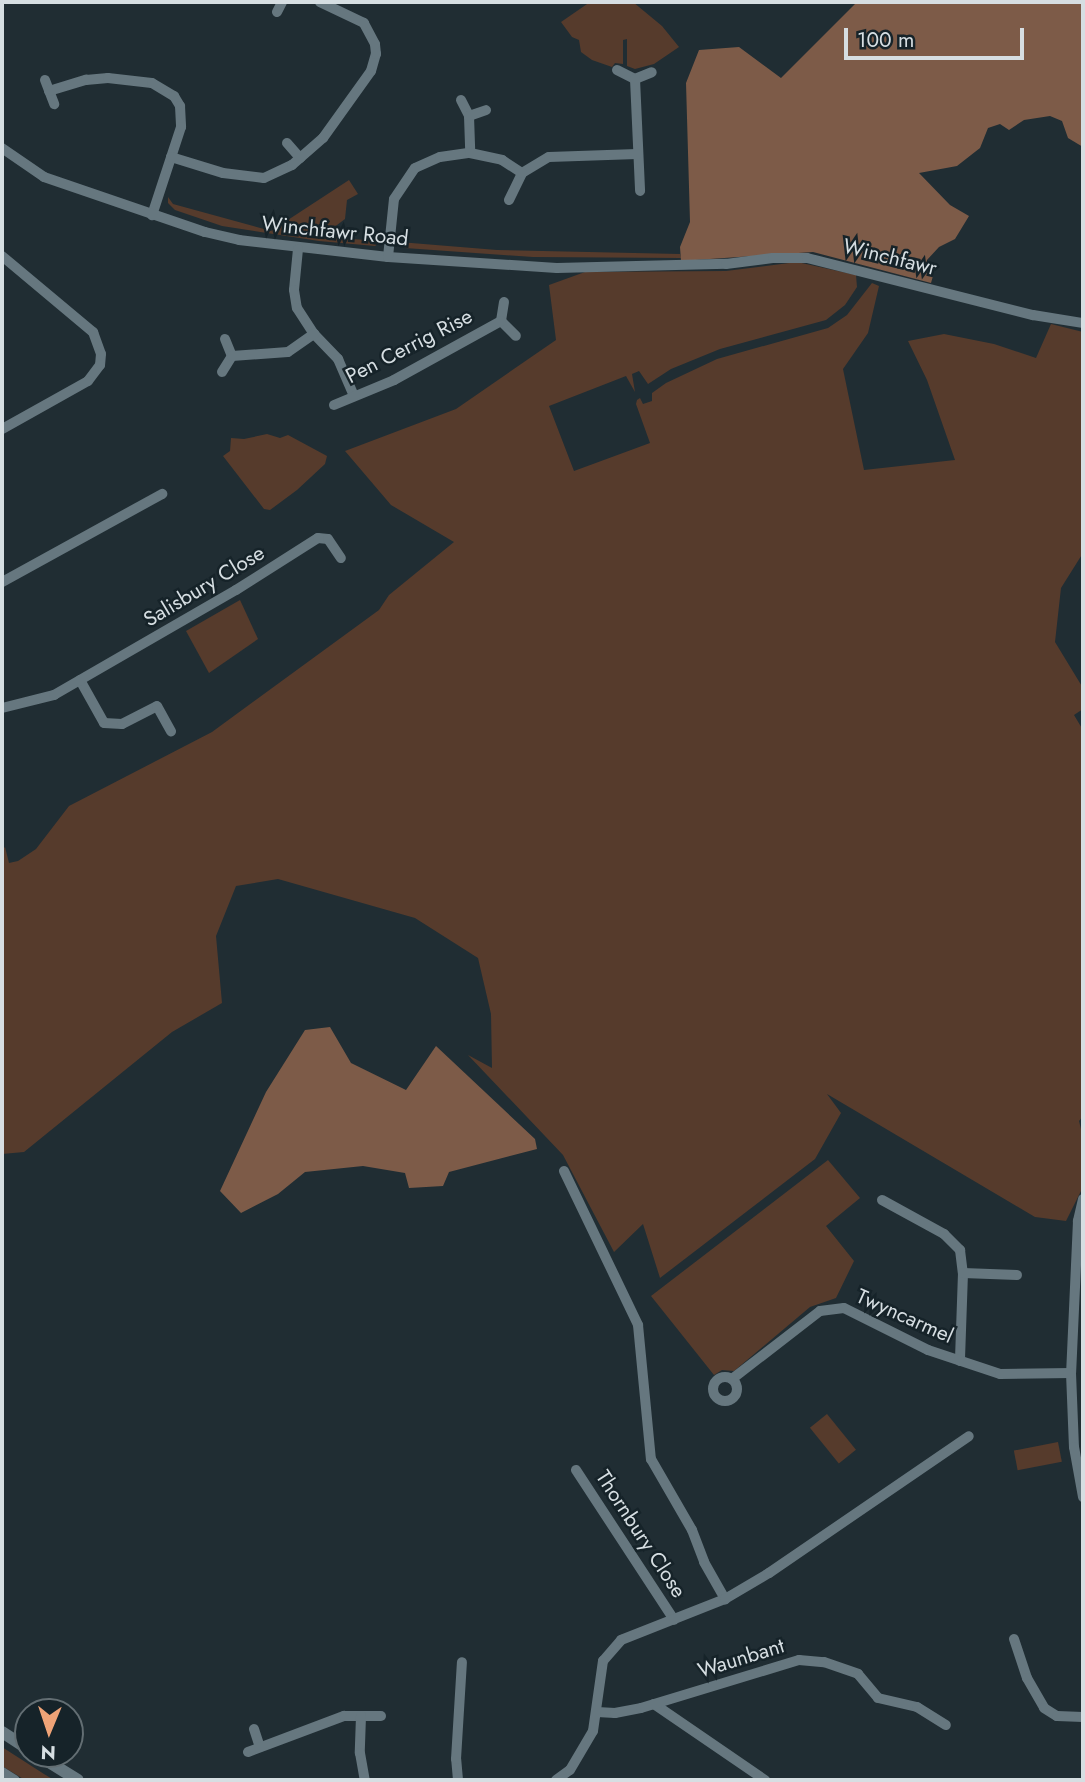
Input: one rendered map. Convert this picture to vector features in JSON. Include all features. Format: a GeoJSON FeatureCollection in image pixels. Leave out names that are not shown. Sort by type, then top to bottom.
{"type":"FeatureCollection","features":[{"type":"Feature","properties":{"kind":"street"},"geometry":{"type":"LineString","coordinates":[[171,157],[223,173],[264,178],[277,174],[323,138],[371,71],[375,44],[364,23],[320,2]]}},
{"type":"Feature","properties":{"kind":"street"},"geometry":{"type":"LineString","coordinates":[[617,70],[635,79],[652,72]]}},
{"type":"Feature","properties":{"kind":"street"},"geometry":{"type":"LineString","coordinates":[[54,104],[47,85],[108,78],[140,80],[165,89],[180,106],[182,117],[152,215]]}},
{"type":"Feature","properties":{"kind":"street"},"geometry":{"type":"LineString","coordinates":[[635,79],[640,191]]}},
{"type":"Feature","properties":{"kind":"street"},"geometry":{"type":"LineString","coordinates":[[461,100],[469,116],[470,153]]}},
{"type":"Feature","properties":{"kind":"street"},"geometry":{"type":"LineString","coordinates":[[469,116],[486,110]]}},
{"type":"Feature","properties":{"kind":"street"},"geometry":{"type":"LineString","coordinates":[[287,143],[300,158]]}},
{"type":"Feature","properties":{"kind":"street","name":"Winchfawr Road"},"geometry":{"type":"LineString","coordinates":[[2,148],[34,173],[152,215],[225,237],[299,249],[557,268],[684,266]]}},
{"type":"Feature","properties":{"kind":"street"},"geometry":{"type":"LineString","coordinates":[[388,257],[394,199],[415,168],[427,161],[470,153],[502,160],[522,173]]}},
{"type":"Feature","properties":{"kind":"street"},"geometry":{"type":"LineString","coordinates":[[509,200],[522,173],[549,157],[637,155]]}},
{"type":"Feature","properties":{"kind":"street"},"geometry":{"type":"LineString","coordinates":[[299,249],[294,299],[314,334],[338,359],[354,396]]}},
{"type":"Feature","properties":{"kind":"street"},"geometry":{"type":"LineString","coordinates":[[2,256],[93,331],[102,354],[100,365],[89,381],[2,429]]}},
{"type":"Feature","properties":{"kind":"street","name":"Winchfawr"},"geometry":{"type":"LineString","coordinates":[[684,266],[807,258],[1033,315],[1083,323]]}},
{"type":"Feature","properties":{"kind":"street","name":"Pen Cerrig Rise"},"geometry":{"type":"LineString","coordinates":[[501,321],[504,302]]}},
{"type":"Feature","properties":{"kind":"street","name":"Pen Cerrig Rise"},"geometry":{"type":"LineString","coordinates":[[501,321],[516,336]]}},
{"type":"Feature","properties":{"kind":"street","name":"Pen Cerrig Rise"},"geometry":{"type":"LineString","coordinates":[[334,405],[427,363],[501,321]]}},
{"type":"Feature","properties":{"kind":"street"},"geometry":{"type":"LineString","coordinates":[[232,356],[288,352],[314,334]]}},
{"type":"Feature","properties":{"kind":"street"},"geometry":{"type":"LineString","coordinates":[[225,339],[232,356]]}},
{"type":"Feature","properties":{"kind":"street"},"geometry":{"type":"LineString","coordinates":[[222,372],[232,356]]}},
{"type":"Feature","properties":{"kind":"street"},"geometry":{"type":"LineString","coordinates":[[2,582],[162,494]]}},
{"type":"Feature","properties":{"kind":"street","name":"Salisbury Close"},"geometry":{"type":"LineString","coordinates":[[2,708],[40,701],[265,573],[318,538],[328,539],[341,558]]}},
{"type":"Feature","properties":{"kind":"street"},"geometry":{"type":"LineString","coordinates":[[79,680],[104,723],[122,724],[158,706],[171,731]]}},
{"type":"Feature","properties":{"kind":"street"},"geometry":{"type":"LineString","coordinates":[[564,1171],[638,1325],[650,1459],[692,1530],[704,1562],[725,1599]]}},
{"type":"Feature","properties":{"kind":"street"},"geometry":{"type":"LineString","coordinates":[[1083,1199],[1078,1222],[1071,1373],[1074,1447],[1083,1497]]}},
{"type":"Feature","properties":{"kind":"street","name":"Twyncarmel"},"geometry":{"type":"LineString","coordinates":[[882,1200],[944,1234],[960,1250],[963,1273],[960,1361]]}},
{"type":"Feature","properties":{"kind":"street"},"geometry":{"type":"LineString","coordinates":[[963,1273],[1017,1275]]}},
{"type":"Feature","properties":{"kind":"street","name":"Twyncarmel"},"geometry":{"type":"LineString","coordinates":[[732,1379],[820,1311],[844,1308],[928,1350],[1000,1374],[1071,1373]]}},
{"type":"Feature","properties":{"kind":"street"},"geometry":{"type":"LineString","coordinates":[[556,1780],[570,1770],[585,1749],[597,1723],[603,1661],[621,1640],[725,1599],[769,1573],[969,1436]]}},
{"type":"Feature","properties":{"kind":"street","name":"Thornbury Close"},"geometry":{"type":"LineString","coordinates":[[576,1470],[674,1620]]}},
{"type":"Feature","properties":{"kind":"street"},"geometry":{"type":"LineString","coordinates":[[1014,1639],[1027,1678],[1044,1708],[1057,1716],[1083,1717]]}},
{"type":"Feature","properties":{"kind":"street","name":"Waunbant"},"geometry":{"type":"LineString","coordinates":[[597,1712],[615,1713],[654,1704],[799,1660],[824,1662],[859,1674],[878,1698],[917,1707],[947,1725]]}},
{"type":"Feature","properties":{"kind":"street"},"geometry":{"type":"LineString","coordinates":[[458,1780],[456,1759],[462,1661]]}},
{"type":"Feature","properties":{"kind":"street"},"geometry":{"type":"LineString","coordinates":[[654,1704],[765,1780]]}},
{"type":"Feature","properties":{"kind":"street"},"geometry":{"type":"LineString","coordinates":[[248,1752],[344,1716],[380,1716]]}},
{"type":"Feature","properties":{"kind":"street"},"geometry":{"type":"LineString","coordinates":[[361,1716],[360,1754],[365,1780]]}},
{"type":"Feature","properties":{"kind":"street"},"geometry":{"type":"LineString","coordinates":[[254,1729],[260,1747]]}},
{"type":"Feature","properties":{"kind":"street"},"geometry":{"type":"LineString","coordinates":[[59,1768],[78,1780]]}},
{"type":"Feature","properties":{"kind":"street"},"geometry":{"type":"LineString","coordinates":[[2,1772],[15,1780]]}},
{"type":"Feature","properties":{"kind":"shaded area"},"geometry":{"type":"Polygon","coordinates":[[[590,2],[633,2],[662,26],[679,47],[654,64],[635,69],[627,66],[627,39],[623,40],[623,64],[615,63],[612,67],[592,60],[581,52],[579,40],[572,37],[561,22],[590,2]]]}},
{"type":"Feature","properties":{"kind":"shaded area"},"geometry":{"type":"Polygon","coordinates":[[[857,2],[1083,2],[1083,147],[1068,138],[1062,121],[1050,116],[1024,120],[1009,130],[1000,124],[988,128],[980,148],[957,166],[919,173],[950,205],[969,216],[955,239],[939,247],[927,260],[926,268],[933,276],[931,283],[813,252],[681,261],[680,247],[690,222],[686,83],[699,50],[739,47],[781,78],[857,2]]]}},
{"type":"Feature","properties":{"kind":"shaded area"},"geometry":{"type":"Polygon","coordinates":[[[349,180],[358,194],[347,200],[345,219],[321,237],[381,241],[375,246],[319,241],[222,226],[175,210],[168,203],[168,197],[173,204],[271,231],[349,180]]]}},
{"type":"Feature","properties":{"kind":"shaded area"},"geometry":{"type":"Polygon","coordinates":[[[399,242],[497,250],[680,254],[681,258],[533,257],[405,248],[399,242]]]}},
{"type":"Feature","properties":{"kind":"shaded area"},"geometry":{"type":"Polygon","coordinates":[[[797,262],[856,275],[857,287],[845,305],[826,320],[720,349],[671,369],[648,384],[639,371],[632,374],[635,392],[626,376],[549,406],[574,471],[650,443],[636,404],[637,400],[640,398],[643,404],[652,401],[652,393],[666,383],[717,359],[828,328],[847,315],[872,283],[879,286],[868,333],[843,369],[864,470],[955,460],[927,380],[908,341],[944,334],[994,344],[1036,358],[1051,324],[1083,332],[1083,553],[1061,588],[1055,642],[1083,688],[1083,709],[1074,715],[1083,730],[1083,1116],[1079,1121],[1083,1137],[1083,1187],[1066,1221],[1035,1217],[827,1094],[841,1113],[815,1159],[660,1278],[643,1224],[614,1252],[563,1155],[468,1055],[492,1068],[491,1014],[478,958],[415,918],[278,879],[236,886],[216,936],[222,1003],[172,1032],[24,1152],[2,1154],[2,850],[5,847],[9,863],[18,861],[36,849],[69,806],[212,732],[379,610],[389,595],[454,542],[391,505],[345,451],[456,409],[556,340],[549,285],[585,272],[726,271],[797,262]]]}},
{"type":"Feature","properties":{"kind":"shaded area"},"geometry":{"type":"Polygon","coordinates":[[[267,434],[280,438],[288,435],[327,456],[325,464],[270,510],[264,509],[223,456],[230,451],[231,438],[244,439],[267,434]]]}},
{"type":"Feature","properties":{"kind":"shaded area"},"geometry":{"type":"Polygon","coordinates":[[[240,600],[258,639],[209,673],[186,631],[240,600]]]}},
{"type":"Feature","properties":{"kind":"shaded area"},"geometry":{"type":"Polygon","coordinates":[[[330,1027],[351,1063],[406,1090],[436,1046],[535,1139],[537,1149],[449,1172],[443,1186],[409,1188],[405,1173],[363,1166],[305,1172],[278,1194],[241,1213],[220,1191],[266,1092],[305,1030],[330,1027]]]}},
{"type":"Feature","properties":{"kind":"shaded area"},"geometry":{"type":"Polygon","coordinates":[[[828,1160],[860,1198],[826,1226],[854,1261],[836,1298],[810,1307],[734,1371],[722,1370],[714,1375],[651,1296],[828,1160]]]}},
{"type":"Feature","properties":{"kind":"shaded area"},"geometry":{"type":"Polygon","coordinates":[[[827,1414],[856,1450],[839,1464],[810,1428],[827,1414]]]}},
{"type":"Feature","properties":{"kind":"shaded area"},"geometry":{"type":"Polygon","coordinates":[[[1058,1442],[1062,1462],[1018,1470],[1014,1451],[1058,1442]]]}},
{"type":"Feature","properties":{"kind":"shaded area"},"geometry":{"type":"Polygon","coordinates":[[[2,1747],[14,1755],[14,1768],[35,1768],[54,1780],[25,1780],[2,1766],[2,1747]]]}}]}
